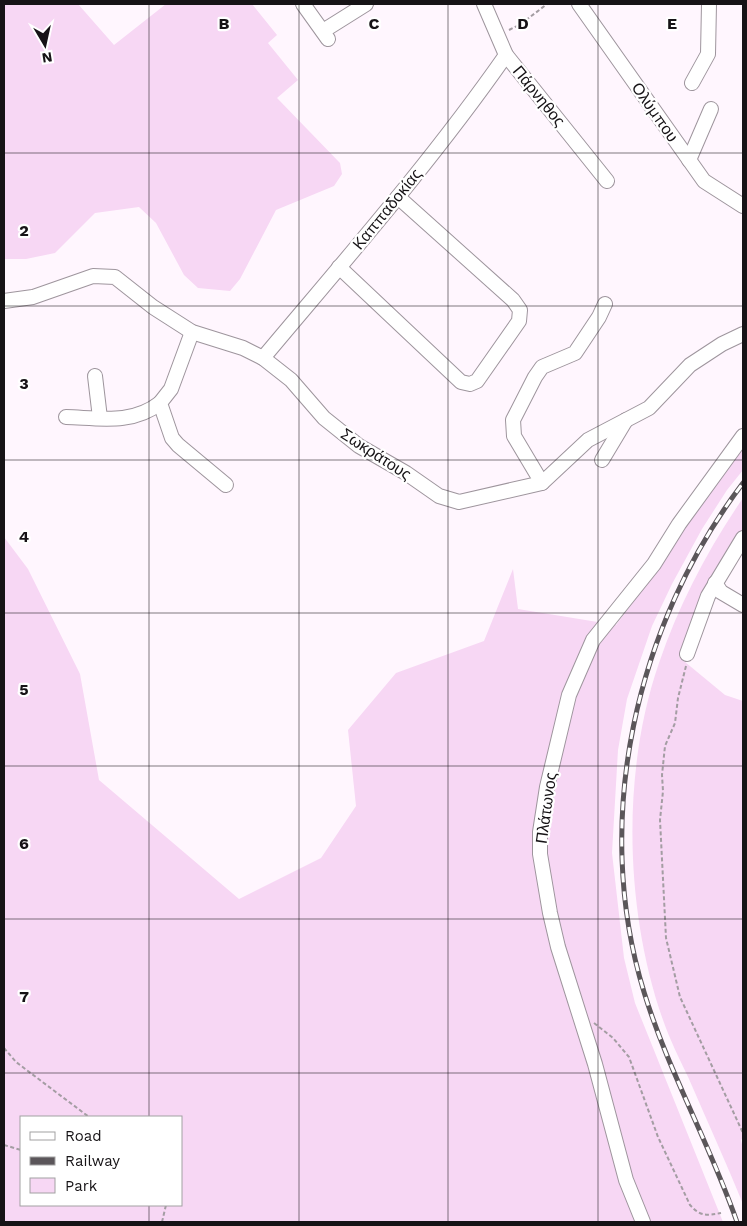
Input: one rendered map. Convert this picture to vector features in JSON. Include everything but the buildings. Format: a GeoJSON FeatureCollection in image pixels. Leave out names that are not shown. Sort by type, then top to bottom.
{"type":"FeatureCollection","features":[{"type":"Feature","properties":{"kind":"street"},"geometry":{"type":"LineString","coordinates":[[303,4],[326,36],[366,4]]}},
{"type":"Feature","properties":{"kind":"street","name":"Πάρνηθος"},"geometry":{"type":"LineString","coordinates":[[484,4],[506,55],[607,181]]}},
{"type":"Feature","properties":{"kind":"street","name":"Ολύμπου"},"geometry":{"type":"LineString","coordinates":[[579,4],[704,181],[743,206]]}},
{"type":"Feature","properties":{"kind":"street"},"geometry":{"type":"LineString","coordinates":[[692,83],[708,54],[709,4]]}},
{"type":"Feature","properties":{"kind":"street","name":"Καππαδοκίας"},"geometry":{"type":"LineString","coordinates":[[263,358],[398,197],[482,90],[506,55]]}},
{"type":"Feature","properties":{"kind":"street"},"geometry":{"type":"LineString","coordinates":[[689,160],[712,109]]}},
{"type":"Feature","properties":{"kind":"street"},"geometry":{"type":"LineString","coordinates":[[339,267],[461,382],[470,384],[477,381],[519,321],[520,310],[513,300],[398,197]]}},
{"type":"Feature","properties":{"kind":"street","name":"Σωκράτους"},"geometry":{"type":"LineString","coordinates":[[4,301],[33,297],[84,278],[109,276],[118,279],[153,307],[192,332],[242,348],[263,358],[291,380],[324,418],[347,437],[446,499],[464,502],[542,483],[553,475],[588,440],[652,406],[674,380],[690,365],[722,344],[743,334]]}},
{"type":"Feature","properties":{"kind":"street"},"geometry":{"type":"LineString","coordinates":[[542,483],[514,436],[513,420],[542,367],[575,353],[599,317],[605,304]]}},
{"type":"Feature","properties":{"kind":"street"},"geometry":{"type":"LineString","coordinates":[[66,417],[130,419],[148,412],[160,403],[171,388],[192,332]]}},
{"type":"Feature","properties":{"kind":"street"},"geometry":{"type":"LineString","coordinates":[[95,376],[100,418]]}},
{"type":"Feature","properties":{"kind":"street"},"geometry":{"type":"LineString","coordinates":[[160,403],[172,438],[226,485]]}},
{"type":"Feature","properties":{"kind":"street"},"geometry":{"type":"LineString","coordinates":[[602,460],[626,420]]}},
{"type":"Feature","properties":{"kind":"street","name":"Πλάτωνος"},"geometry":{"type":"LineString","coordinates":[[643,1222],[626,1180],[595,1064],[578,1016],[550,913],[540,854],[540,832],[547,786],[569,695],[593,640],[654,564],[679,524],[743,436]]}},
{"type":"Feature","properties":{"kind":"street"},"geometry":{"type":"LineString","coordinates":[[687,654],[708,596],[743,538]]}},
{"type":"Feature","properties":{"kind":"street"},"geometry":{"type":"LineString","coordinates":[[715,583],[721,592],[743,605]]}},
{"type":"Feature","properties":{"kind":"path"},"geometry":{"type":"LineString","coordinates":[[498,35],[520,24],[548,4]]}},
{"type":"Feature","properties":{"kind":"path"},"geometry":{"type":"LineString","coordinates":[[687,654],[675,724],[665,746],[662,775],[663,791],[660,827],[666,938],[680,997],[743,1133]]}},
{"type":"Feature","properties":{"kind":"path"},"geometry":{"type":"LineString","coordinates":[[578,1016],[599,1025],[629,1058],[658,1137],[690,1205],[698,1214],[704,1216],[721,1213]]}},
{"type":"Feature","properties":{"kind":"path"},"geometry":{"type":"LineString","coordinates":[[4,1048],[16,1062],[88,1116]]}},
{"type":"Feature","properties":{"kind":"path"},"geometry":{"type":"LineString","coordinates":[[4,1145],[20,1150]]}},
{"type":"Feature","properties":{"kind":"path"},"geometry":{"type":"LineString","coordinates":[[162,1222],[166,1206]]}},
{"type":"Feature","properties":{"kind":"green space"},"geometry":{"type":"Polygon","coordinates":[[[4,4],[78,4],[114,45],[166,4],[252,4],[277,35],[268,43],[298,80],[277,98],[340,163],[342,174],[334,186],[276,210],[240,279],[230,291],[198,288],[184,275],[156,223],[139,207],[95,213],[55,253],[26,259],[4,259],[4,4]]]}},
{"type":"Feature","properties":{"kind":"green space"},"geometry":{"type":"Polygon","coordinates":[[[743,443],[743,470],[727,490],[702,529],[672,584],[652,626],[627,699],[618,750],[612,853],[624,958],[635,1003],[723,1222],[4,1222],[4,537],[28,569],[80,674],[99,780],[239,899],[321,858],[356,806],[348,730],[396,673],[484,641],[513,569],[518,609],[616,625],[660,566],[682,528],[743,443]]]}},
{"type":"Feature","properties":{"kind":"green space"},"geometry":{"type":"Polygon","coordinates":[[[743,498],[743,531],[710,581],[679,657],[725,695],[743,701],[743,1138],[741,1140],[743,1149],[743,1204],[672,1042],[650,978],[641,934],[632,842],[638,750],[647,705],[659,663],[695,578],[743,498]]]}},
{"type":"Feature","properties":{"kind":"railway"},"geometry":{"type":"LineString","coordinates":[[737,1222],[665,1050],[644,992],[629,927],[622,860],[624,793],[634,726],[651,661],[675,598],[706,538],[743,483]]}}]}
